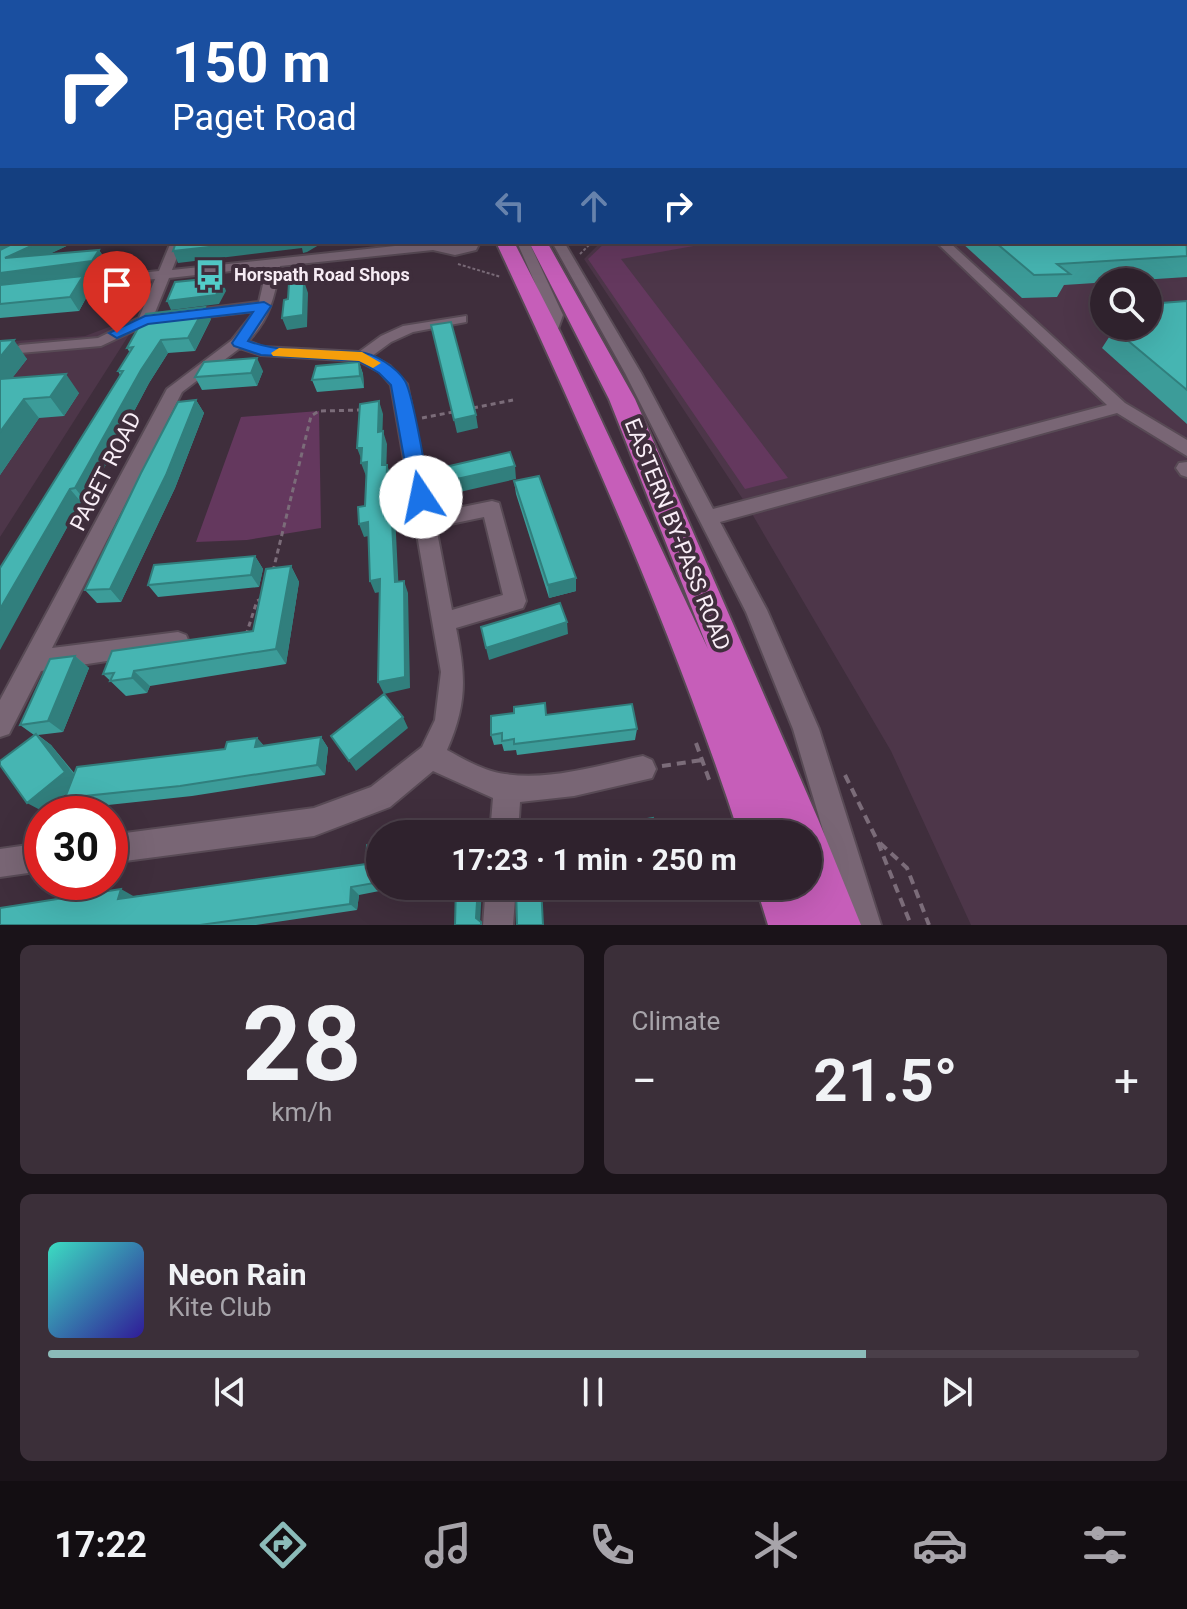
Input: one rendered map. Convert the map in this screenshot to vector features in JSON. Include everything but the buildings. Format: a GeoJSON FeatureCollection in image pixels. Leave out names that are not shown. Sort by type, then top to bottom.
{"type":"FeatureCollection","features":[{"type":"Feature","properties":{"kind":"highway","name":"EASTERN BY-PASS ROAD"},"geometry":{"type":"LineString","coordinates":[[525,244],[550,334],[722,722],[756,820]]}},
{"type":"Feature","properties":{"kind":"highway","name":"EASTERN BY-PASS ROAD"},"geometry":{"type":"LineString","coordinates":[[525,244],[622,399],[797,820]]}},
{"type":"Feature","properties":{"kind":"highway"},"geometry":{"type":"LineString","coordinates":[[822,885],[837,925]]}},
{"type":"Feature","properties":{"kind":"highway"},"geometry":{"type":"LineString","coordinates":[[784,900],[792,925]]}},
{"type":"Feature","properties":{"kind":"street"},"geometry":{"type":"LineString","coordinates":[[131,349],[176,244]]}},
{"type":"Feature","properties":{"kind":"street"},"geometry":{"type":"LineString","coordinates":[[46,287],[274,263],[363,248],[438,244],[460,251],[473,244]]}},
{"type":"Feature","properties":{"kind":"street"},"geometry":{"type":"LineString","coordinates":[[559,244],[633,373],[756,610],[806,729],[866,925]]}},
{"type":"Feature","properties":{"kind":"street"},"geometry":{"type":"LineString","coordinates":[[944,244],[1119,407],[1173,438],[1186,463]]}},
{"type":"Feature","properties":{"kind":"street","name":"PAGET ROAD"},"geometry":{"type":"LineString","coordinates":[[0,725],[175,389],[196,370],[239,343],[264,306],[274,263]]}},
{"type":"Feature","properties":{"kind":"street"},"geometry":{"type":"LineString","coordinates":[[20,349],[101,342],[145,320],[264,306]]}},
{"type":"Feature","properties":{"kind":"street"},"geometry":{"type":"LineString","coordinates":[[362,357],[385,336],[401,329],[461,319]]}},
{"type":"Feature","properties":{"kind":"street"},"geometry":{"type":"LineString","coordinates":[[128,847],[314,822],[380,797],[431,756],[447,721],[453,672],[399,384],[385,369],[362,357],[261,351],[239,343]]}},
{"type":"Feature","properties":{"kind":"street"},"geometry":{"type":"LineString","coordinates":[[707,518],[1119,407]]}},
{"type":"Feature","properties":{"kind":"street"},"geometry":{"type":"LineString","coordinates":[[425,522],[492,508],[515,601],[445,622]]}},
{"type":"Feature","properties":{"kind":"street"},"geometry":{"type":"LineString","coordinates":[[34,661],[179,642],[244,638]]}},
{"type":"Feature","properties":{"kind":"street"},"geometry":{"type":"LineString","coordinates":[[431,756],[467,775],[507,788],[581,781],[643,769]]}},
{"type":"Feature","properties":{"kind":"street"},"geometry":{"type":"LineString","coordinates":[[505,820],[507,788]]}},
{"type":"Feature","properties":{"kind":"street"},"geometry":{"type":"LineString","coordinates":[[0,863],[24,860]]}},
{"type":"Feature","properties":{"kind":"street"},"geometry":{"type":"LineString","coordinates":[[498,925],[500,900]]}},
{"type":"Feature","properties":{"kind":"path"},"geometry":{"type":"LineString","coordinates":[[270,584],[311,416],[319,411],[405,415],[513,400]]}},
{"type":"Feature","properties":{"kind":"path"},"geometry":{"type":"LineString","coordinates":[[244,638],[257,601],[266,596]]}},
{"type":"Feature","properties":{"kind":"path"},"geometry":{"type":"LineString","coordinates":[[643,769],[702,760]]}},
{"type":"Feature","properties":{"kind":"path"},"geometry":{"type":"LineString","coordinates":[[911,925],[877,840],[907,868],[929,925]]}},
{"type":"Feature","properties":{"kind":"shaded area"},"geometry":{"type":"Polygon","coordinates":[[[599,244],[1187,244],[1187,925],[971,925],[891,751],[748,507],[584,259],[599,244]]]}},
{"type":"Feature","properties":{"kind":"shaded area"},"geometry":{"type":"Polygon","coordinates":[[[604,244],[705,244],[621,259],[788,478],[745,489],[588,259],[604,244]]]}},
{"type":"Feature","properties":{"kind":"shaded area"},"geometry":{"type":"Polygon","coordinates":[[[125,321],[132,330],[0,537],[0,342],[85,336],[125,321]]]}},
{"type":"Feature","properties":{"kind":"shaded area"},"geometry":{"type":"Polygon","coordinates":[[[319,411],[321,528],[247,540],[196,542],[241,417],[319,411]]]}},
{"type":"Feature","properties":{"kind":"slow traffic"},"geometry":{"type":"LineString","coordinates":[[279,353],[312,357],[362,357],[373,363]]}},
{"type":"Feature","properties":{"kind":"place","name":"Horspath Road Shops"},"geometry":{"type":"Point","coordinates":[210,275]}},
{"type":"Feature","properties":{"kind":"route"},"geometry":{"type":"LineString","coordinates":[[117,333],[145,320],[264,306],[239,343],[261,351],[312,357],[362,357],[385,369],[399,384],[421,497]]}}]}
